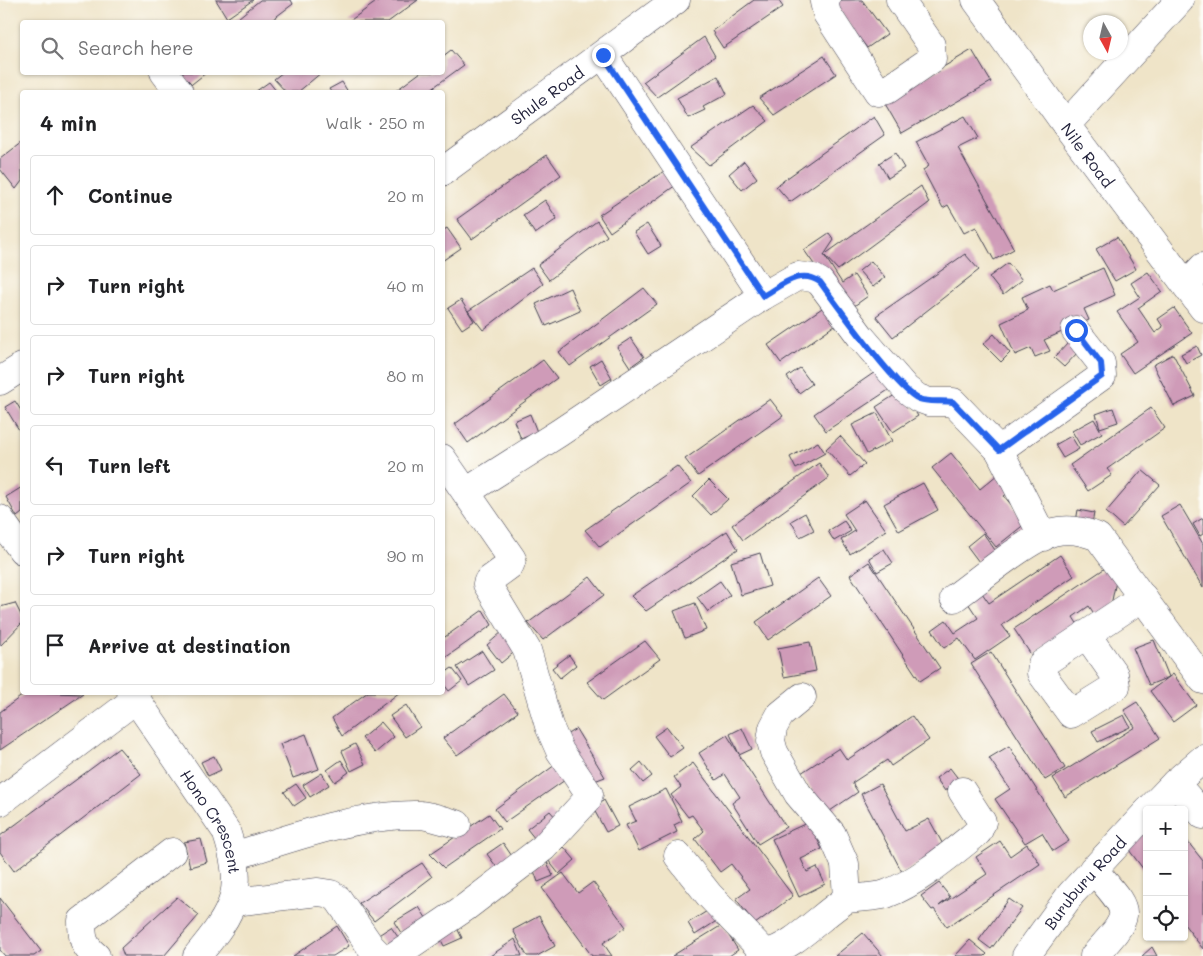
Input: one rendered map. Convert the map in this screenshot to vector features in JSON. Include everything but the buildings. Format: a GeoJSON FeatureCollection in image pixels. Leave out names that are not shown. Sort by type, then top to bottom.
{"type":"FeatureCollection","features":[{"type":"Feature","properties":{"kind":"street","name":"Shule Road"},"geometry":{"type":"LineString","coordinates":[[445,170],[676,0]]}},
{"type":"Feature","properties":{"kind":"street"},"geometry":{"type":"LineString","coordinates":[[826,0],[824,2],[827,14],[878,92],[886,90],[932,59],[932,45],[900,0]]}},
{"type":"Feature","properties":{"kind":"street","name":"Nile Road"},"geometry":{"type":"LineString","coordinates":[[976,0],[1066,125],[1195,276],[1203,308]]}},
{"type":"Feature","properties":{"kind":"street"},"geometry":{"type":"LineString","coordinates":[[1066,125],[1180,0]]}},
{"type":"Feature","properties":{"kind":"street"},"geometry":{"type":"LineString","coordinates":[[603,55],[763,296]]}},
{"type":"Feature","properties":{"kind":"street"},"geometry":{"type":"LineString","coordinates":[[166,75],[178,90]]}},
{"type":"Feature","properties":{"kind":"street"},"geometry":{"type":"LineString","coordinates":[[466,492],[559,434],[763,296],[798,276],[814,278],[820,282],[861,337],[906,390],[918,398],[929,402],[953,402],[999,450],[1043,537]]}},
{"type":"Feature","properties":{"kind":"street"},"geometry":{"type":"LineString","coordinates":[[999,450],[1102,376],[1101,363],[1076,330]]}},
{"type":"Feature","properties":{"kind":"street"},"geometry":{"type":"LineString","coordinates":[[0,381],[20,368]]}},
{"type":"Feature","properties":{"kind":"street"},"geometry":{"type":"LineString","coordinates":[[394,956],[466,907],[542,848],[587,800],[588,794],[588,789],[560,751],[549,726],[527,650],[487,584],[488,581],[510,565],[512,558],[445,462]]}},
{"type":"Feature","properties":{"kind":"street"},"geometry":{"type":"LineString","coordinates":[[0,519],[20,547]]}},
{"type":"Feature","properties":{"kind":"street"},"geometry":{"type":"LineString","coordinates":[[954,598],[1043,537],[1067,530],[1085,531],[1098,537],[1203,680]]}},
{"type":"Feature","properties":{"kind":"street"},"geometry":{"type":"LineString","coordinates":[[1086,634],[1143,597]]}},
{"type":"Feature","properties":{"kind":"street"},"geometry":{"type":"LineString","coordinates":[[0,802],[133,696]]}},
{"type":"Feature","properties":{"kind":"street","name":"Hono Crescent"},"geometry":{"type":"LineString","coordinates":[[133,696],[226,831],[234,856],[236,876],[234,902],[222,925],[197,956]]}},
{"type":"Feature","properties":{"kind":"street"},"geometry":{"type":"LineString","coordinates":[[802,698],[780,715],[773,728],[771,741],[774,752],[798,794],[832,834],[845,864],[847,899]]}},
{"type":"Feature","properties":{"kind":"street","name":"Buruburu Road"},"geometry":{"type":"LineString","coordinates":[[1153,806],[1175,783],[1203,759]]}},
{"type":"Feature","properties":{"kind":"street"},"geometry":{"type":"LineString","coordinates":[[1175,783],[1203,815]]}},
{"type":"Feature","properties":{"kind":"street"},"geometry":{"type":"LineString","coordinates":[[678,856],[709,896],[764,954],[774,952],[847,899],[884,895],[901,887],[978,832],[982,822],[962,791]]}},
{"type":"Feature","properties":{"kind":"street"},"geometry":{"type":"LineString","coordinates":[[234,856],[289,839],[389,816],[422,815],[457,824]]}},
{"type":"Feature","properties":{"kind":"street","name":"Buruburu Road"},"geometry":{"type":"LineString","coordinates":[[1026,956],[1071,894],[1143,816]]}},
{"type":"Feature","properties":{"kind":"street"},"geometry":{"type":"LineString","coordinates":[[96,956],[88,950],[82,938],[82,921],[172,852]]}},
{"type":"Feature","properties":{"kind":"street"},"geometry":{"type":"LineString","coordinates":[[1093,869],[1121,902],[1124,915],[1119,929],[1094,956]]}},
{"type":"Feature","properties":{"kind":"street"},"geometry":{"type":"LineString","coordinates":[[234,902],[318,892],[331,894],[338,899],[371,947],[380,956]]}},
{"type":"Feature","properties":{"kind":"route"},"geometry":{"type":"LineString","coordinates":[[603,55],[763,296],[798,276],[814,278],[820,282],[861,337],[906,390],[918,398],[929,402],[941,400],[953,402],[999,450],[1102,376],[1103,369],[1101,363],[1076,330]]}}]}
